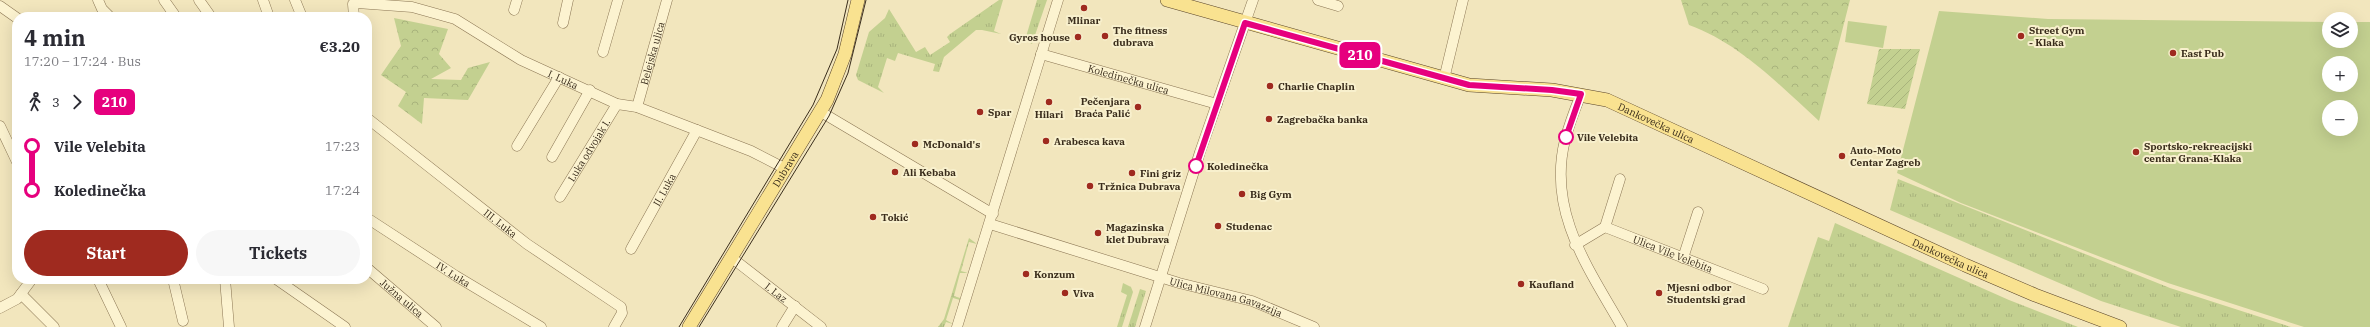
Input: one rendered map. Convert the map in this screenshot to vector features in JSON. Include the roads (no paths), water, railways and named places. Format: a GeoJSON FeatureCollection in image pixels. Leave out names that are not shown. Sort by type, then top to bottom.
{"type":"FeatureCollection","features":[{"type":"Feature","properties":{"kind":"main road","name":"Dubrava"},"geometry":{"type":"LineString","coordinates":[[689,327],[821,112],[835,82],[845,54],[858,0]]}},
{"type":"Feature","properties":{"kind":"main road","name":"Dankovečka ulica"},"geometry":{"type":"LineString","coordinates":[[1166,0],[1444,79],[1483,87],[1536,89],[1581,94],[1612,102],[1965,265],[2035,295],[2120,327]]}},
{"type":"Feature","properties":{"kind":"street"},"geometry":{"type":"LineString","coordinates":[[98,0],[105,12]]}},
{"type":"Feature","properties":{"kind":"street"},"geometry":{"type":"LineString","coordinates":[[164,0],[172,12]]}},
{"type":"Feature","properties":{"kind":"street"},"geometry":{"type":"LineString","coordinates":[[199,0],[207,12]]}},
{"type":"Feature","properties":{"kind":"street"},"geometry":{"type":"LineString","coordinates":[[263,0],[267,12]]}},
{"type":"Feature","properties":{"kind":"street"},"geometry":{"type":"LineString","coordinates":[[295,0],[300,12]]}},
{"type":"Feature","properties":{"kind":"street"},"geometry":{"type":"LineString","coordinates":[[514,10],[517,0]]}},
{"type":"Feature","properties":{"kind":"street"},"geometry":{"type":"LineString","coordinates":[[563,23],[568,0]]}},
{"type":"Feature","properties":{"kind":"street"},"geometry":{"type":"LineString","coordinates":[[603,52],[618,0]]}},
{"type":"Feature","properties":{"kind":"street","name":"Belejska ulica"},"geometry":{"type":"LineString","coordinates":[[637,107],[668,0]]}},
{"type":"Feature","properties":{"kind":"street"},"geometry":{"type":"LineString","coordinates":[[958,327],[1058,0]]}},
{"type":"Feature","properties":{"kind":"street"},"geometry":{"type":"LineString","coordinates":[[1145,327],[1160,276],[1217,104],[1254,0]]}},
{"type":"Feature","properties":{"kind":"street"},"geometry":{"type":"LineString","coordinates":[[1318,0],[1338,6]]}},
{"type":"Feature","properties":{"kind":"street"},"geometry":{"type":"LineString","coordinates":[[1444,79],[1464,0]]}},
{"type":"Feature","properties":{"kind":"street","name":"I. Luka"},"geometry":{"type":"LineString","coordinates":[[354,12],[353,4],[358,3],[412,7],[455,19],[520,60],[590,90],[617,104],[637,107],[761,155],[786,170]]}},
{"type":"Feature","properties":{"kind":"street"},"geometry":{"type":"LineString","coordinates":[[0,6],[12,14]]}},
{"type":"Feature","properties":{"kind":"street","name":"Koledinečka ulica"},"geometry":{"type":"LineString","coordinates":[[1041,54],[1217,104]]}},
{"type":"Feature","properties":{"kind":"street"},"geometry":{"type":"LineString","coordinates":[[517,146],[559,76]]}},
{"type":"Feature","properties":{"kind":"street"},"geometry":{"type":"LineString","coordinates":[[552,157],[590,90]]}},
{"type":"Feature","properties":{"kind":"street"},"geometry":{"type":"LineString","coordinates":[[1581,94],[1565,141],[1562,170],[1564,208],[1575,245],[1622,327]]}},
{"type":"Feature","properties":{"kind":"street","name":"Luka odvojak I."},"geometry":{"type":"LineString","coordinates":[[560,197],[617,104]]}},
{"type":"Feature","properties":{"kind":"street"},"geometry":{"type":"LineString","coordinates":[[821,112],[991,219],[1160,276]]}},
{"type":"Feature","properties":{"kind":"street","name":"III. Luka"},"geometry":{"type":"LineString","coordinates":[[372,122],[527,244],[621,307],[622,313],[614,327]]}},
{"type":"Feature","properties":{"kind":"street"},"geometry":{"type":"LineString","coordinates":[[0,126],[12,151]]}},
{"type":"Feature","properties":{"kind":"street","name":"II. Luka"},"geometry":{"type":"LineString","coordinates":[[631,249],[697,130]]}},
{"type":"Feature","properties":{"kind":"street"},"geometry":{"type":"LineString","coordinates":[[1575,245],[1605,227],[1620,179]]}},
{"type":"Feature","properties":{"kind":"street"},"geometry":{"type":"LineString","coordinates":[[1683,258],[1698,212]]}},
{"type":"Feature","properties":{"kind":"street","name":"IV. Luka"},"geometry":{"type":"LineString","coordinates":[[372,221],[456,276],[541,327]]}},
{"type":"Feature","properties":{"kind":"street","name":"Ulica Vile Velebita"},"geometry":{"type":"LineString","coordinates":[[1605,227],[1763,289]]}},
{"type":"Feature","properties":{"kind":"street","name":"I. Laz"},"geometry":{"type":"LineString","coordinates":[[732,258],[821,327]]}},
{"type":"Feature","properties":{"kind":"street","name":"Južna ulica"},"geometry":{"type":"LineString","coordinates":[[372,272],[436,327]]}},
{"type":"Feature","properties":{"kind":"street","name":"Ulica Milovana Gavazzija"},"geometry":{"type":"LineString","coordinates":[[1160,276],[1252,301],[1314,327]]}},
{"type":"Feature","properties":{"kind":"street"},"geometry":{"type":"LineString","coordinates":[[0,308],[21,294],[28,284]]}},
{"type":"Feature","properties":{"kind":"street"},"geometry":{"type":"LineString","coordinates":[[100,284],[121,327]]}},
{"type":"Feature","properties":{"kind":"street"},"geometry":{"type":"LineString","coordinates":[[174,284],[183,321]]}},
{"type":"Feature","properties":{"kind":"street"},"geometry":{"type":"LineString","coordinates":[[225,284],[229,327]]}},
{"type":"Feature","properties":{"kind":"street"},"geometry":{"type":"LineString","coordinates":[[283,284],[345,327]]}},
{"type":"Feature","properties":{"kind":"street"},"geometry":{"type":"LineString","coordinates":[[21,294],[54,327]]}},
{"type":"Feature","properties":{"kind":"street"},"geometry":{"type":"LineString","coordinates":[[782,327],[795,306]]}},
{"type":"Feature","properties":{"kind":"tram line"},"geometry":{"type":"LineString","coordinates":[[679,327],[813,105],[837,49],[848,0]]}},
{"type":"Feature","properties":{"kind":"tram line"},"geometry":{"type":"LineString","coordinates":[[699,327],[829,116],[848,73],[866,0]]}},
{"type":"Feature","properties":{"kind":"place","name":"Mlinar"},"geometry":{"type":"Point","coordinates":[1084,8]}},
{"type":"Feature","properties":{"kind":"place","name":"The fitness dubrava"},"geometry":{"type":"Point","coordinates":[1105,36]}},
{"type":"Feature","properties":{"kind":"place","name":"Street Gym - Klaka"},"geometry":{"type":"Point","coordinates":[2021,36]}},
{"type":"Feature","properties":{"kind":"place","name":"Gyros house"},"geometry":{"type":"Point","coordinates":[1078,37]}},
{"type":"Feature","properties":{"kind":"place","name":"East Pub"},"geometry":{"type":"Point","coordinates":[2173,53]}},
{"type":"Feature","properties":{"kind":"place","name":"Charlie Chaplin"},"geometry":{"type":"Point","coordinates":[1270,86]}},
{"type":"Feature","properties":{"kind":"place","name":"Hilari"},"geometry":{"type":"Point","coordinates":[1049,102]}},
{"type":"Feature","properties":{"kind":"place","name":"Pečenjara Braća Palić"},"geometry":{"type":"Point","coordinates":[1138,107]}},
{"type":"Feature","properties":{"kind":"place","name":"Spar"},"geometry":{"type":"Point","coordinates":[980,112]}},
{"type":"Feature","properties":{"kind":"place","name":"Zagrebačka banka"},"geometry":{"type":"Point","coordinates":[1269,119]}},
{"type":"Feature","properties":{"kind":"place","name":"Vile Velebita"},"geometry":{"type":"Point","coordinates":[1566,137]}},
{"type":"Feature","properties":{"kind":"place","name":"Arabesca kava"},"geometry":{"type":"Point","coordinates":[1046,141]}},
{"type":"Feature","properties":{"kind":"place","name":"McDonald's"},"geometry":{"type":"Point","coordinates":[915,144]}},
{"type":"Feature","properties":{"kind":"place","name":"Sportsko-rekreacijski centar Grana-Klaka"},"geometry":{"type":"Point","coordinates":[2136,152]}},
{"type":"Feature","properties":{"kind":"place","name":"Auto-Moto Centar Zagreb"},"geometry":{"type":"Point","coordinates":[1842,156]}},
{"type":"Feature","properties":{"kind":"place","name":"Koledinečka"},"geometry":{"type":"Point","coordinates":[1196,166]}},
{"type":"Feature","properties":{"kind":"place","name":"Ali Kebaba"},"geometry":{"type":"Point","coordinates":[895,172]}},
{"type":"Feature","properties":{"kind":"place","name":"Fini griz"},"geometry":{"type":"Point","coordinates":[1132,173]}},
{"type":"Feature","properties":{"kind":"place","name":"Tržnica Dubrava"},"geometry":{"type":"Point","coordinates":[1090,186]}},
{"type":"Feature","properties":{"kind":"place","name":"Big Gym"},"geometry":{"type":"Point","coordinates":[1242,194]}},
{"type":"Feature","properties":{"kind":"place","name":"Tokić"},"geometry":{"type":"Point","coordinates":[873,217]}},
{"type":"Feature","properties":{"kind":"place","name":"Studenac"},"geometry":{"type":"Point","coordinates":[1218,226]}},
{"type":"Feature","properties":{"kind":"place","name":"Magazinska klet Dubrava"},"geometry":{"type":"Point","coordinates":[1098,233]}},
{"type":"Feature","properties":{"kind":"place","name":"Konzum"},"geometry":{"type":"Point","coordinates":[1026,274]}},
{"type":"Feature","properties":{"kind":"place","name":"Kaufland"},"geometry":{"type":"Point","coordinates":[1521,284]}},
{"type":"Feature","properties":{"kind":"place","name":"Viva"},"geometry":{"type":"Point","coordinates":[1065,293]}},
{"type":"Feature","properties":{"kind":"place","name":"Mjesni odbor Studentski grad"},"geometry":{"type":"Point","coordinates":[1659,293]}}]}
